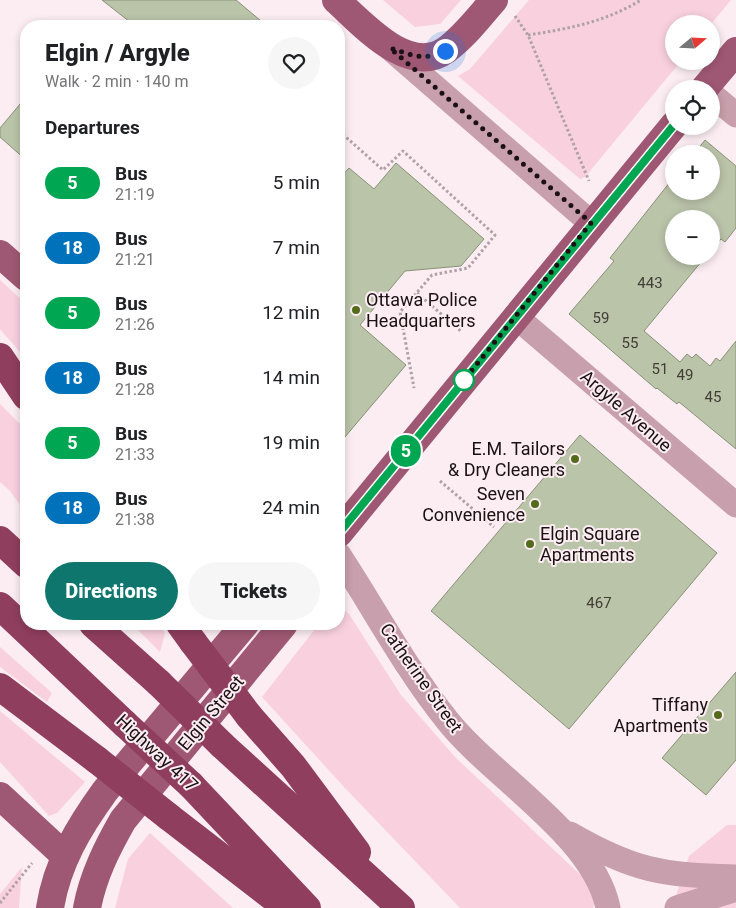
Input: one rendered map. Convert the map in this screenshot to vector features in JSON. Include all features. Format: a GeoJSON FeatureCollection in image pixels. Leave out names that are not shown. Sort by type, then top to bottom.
{"type":"FeatureCollection","features":[{"type":"Feature","properties":{"kind":"highway"},"geometry":{"type":"LineString","coordinates":[[1,359],[20,387]]}},
{"type":"Feature","properties":{"kind":"highway"},"geometry":{"type":"LineString","coordinates":[[0,540],[20,558]]}},
{"type":"Feature","properties":{"kind":"highway","name":"Highway 417"},"geometry":{"type":"LineString","coordinates":[[0,606],[20,625]]}},
{"type":"Feature","properties":{"kind":"highway","name":"Highway 417"},"geometry":{"type":"LineString","coordinates":[[25,630],[191,785],[306,908]]}},
{"type":"Feature","properties":{"kind":"highway"},"geometry":{"type":"LineString","coordinates":[[100,630],[159,683],[222,745],[396,903]]}},
{"type":"Feature","properties":{"kind":"highway"},"geometry":{"type":"LineString","coordinates":[[186,633],[248,716],[294,766],[396,903]]}},
{"type":"Feature","properties":{"kind":"highway"},"geometry":{"type":"LineString","coordinates":[[0,687],[287,908]]}},
{"type":"Feature","properties":{"kind":"main road"},"geometry":{"type":"LineString","coordinates":[[336,0],[390,48],[417,57],[437,55],[504,7]]}},
{"type":"Feature","properties":{"kind":"main road"},"geometry":{"type":"LineString","coordinates":[[712,80],[736,51]]}},
{"type":"Feature","properties":{"kind":"main road"},"geometry":{"type":"LineString","coordinates":[[345,526],[591,223],[666,135]]}},
{"type":"Feature","properties":{"kind":"main road"},"geometry":{"type":"LineString","coordinates":[[0,254],[20,272]]}},
{"type":"Feature","properties":{"kind":"main road","name":"Elgin Street"},"geometry":{"type":"LineString","coordinates":[[50,908],[53,886],[72,840],[105,791],[240,630]]}},
{"type":"Feature","properties":{"kind":"main road","name":"Elgin Street"},"geometry":{"type":"LineString","coordinates":[[87,908],[95,878],[108,846],[123,820],[279,630]]}},
{"type":"Feature","properties":{"kind":"main road"},"geometry":{"type":"LineString","coordinates":[[0,796],[65,856]]}},
{"type":"Feature","properties":{"kind":"street"},"geometry":{"type":"LineString","coordinates":[[390,48],[591,223]]}},
{"type":"Feature","properties":{"kind":"street"},"geometry":{"type":"LineString","coordinates":[[720,102],[736,115]]}},
{"type":"Feature","properties":{"kind":"street","name":"Argyle Avenue"},"geometry":{"type":"LineString","coordinates":[[515,316],[736,505]]}},
{"type":"Feature","properties":{"kind":"street","name":"Catherine Street"},"geometry":{"type":"LineString","coordinates":[[345,564],[426,691],[448,721],[490,766],[561,829]]}},
{"type":"Feature","properties":{"kind":"street"},"geometry":{"type":"LineString","coordinates":[[561,829],[613,858],[647,870],[686,876],[736,877]]}},
{"type":"Feature","properties":{"kind":"street"},"geometry":{"type":"LineString","coordinates":[[561,829],[601,884],[608,908]]}},
{"type":"Feature","properties":{"kind":"street"},"geometry":{"type":"LineString","coordinates":[[677,908],[736,889]]}},
{"type":"Feature","properties":{"kind":"path"},"geometry":{"type":"LineString","coordinates":[[528,35],[589,24],[621,12],[641,0]]}},
{"type":"Feature","properties":{"kind":"path"},"geometry":{"type":"LineString","coordinates":[[504,7],[528,35],[589,182]]}},
{"type":"Feature","properties":{"kind":"path"},"geometry":{"type":"LineString","coordinates":[[345,136],[383,170],[403,152],[496,235],[468,268],[432,275],[400,312],[414,388]]}},
{"type":"Feature","properties":{"kind":"path"},"geometry":{"type":"LineString","coordinates":[[416,293],[462,332]]}},
{"type":"Feature","properties":{"kind":"path"},"geometry":{"type":"LineString","coordinates":[[440,481],[494,527]]}},
{"type":"Feature","properties":{"kind":"path"},"geometry":{"type":"LineString","coordinates":[[0,903],[33,863]]}},
{"type":"Feature","properties":{"kind":"shaded area"},"geometry":{"type":"Polygon","coordinates":[[[383,0],[461,0],[440,24],[415,27],[383,0]]]}},
{"type":"Feature","properties":{"kind":"shaded area"},"geometry":{"type":"Polygon","coordinates":[[[529,0],[731,0],[718,15],[665,15],[665,70],[674,70],[585,177],[580,179],[458,76],[470,69],[529,0]]]}},
{"type":"Feature","properties":{"kind":"shaded area"},"geometry":{"type":"Polygon","coordinates":[[[0,280],[20,298],[20,352],[0,329],[0,280]]]}},
{"type":"Feature","properties":{"kind":"shaded area"},"geometry":{"type":"Polygon","coordinates":[[[0,404],[20,424],[20,505],[10,491],[0,482],[0,404]]]}},
{"type":"Feature","properties":{"kind":"shaded area"},"geometry":{"type":"Polygon","coordinates":[[[345,611],[349,614],[401,695],[456,758],[588,882],[596,896],[593,908],[460,908],[345,788],[262,697],[314,630],[345,630],[345,611]]]}},
{"type":"Feature","properties":{"kind":"shaded area"},"geometry":{"type":"Polygon","coordinates":[[[138,630],[163,630],[165,633],[160,652],[138,630]]]}},
{"type":"Feature","properties":{"kind":"shaded area"},"geometry":{"type":"Polygon","coordinates":[[[0,647],[52,693],[47,702],[0,667],[0,647]]]}},
{"type":"Feature","properties":{"kind":"shaded area"},"geometry":{"type":"Polygon","coordinates":[[[0,711],[85,782],[57,813],[49,816],[0,762],[0,711]]]}},
{"type":"Feature","properties":{"kind":"shaded area"},"geometry":{"type":"Polygon","coordinates":[[[727,825],[736,825],[736,908],[672,908],[689,856],[727,825]]]}},
{"type":"Feature","properties":{"kind":"shaded area"},"geometry":{"type":"Polygon","coordinates":[[[150,833],[233,908],[115,908],[128,859],[150,833]]]}},
{"type":"Feature","properties":{"kind":"shaded area"},"geometry":{"type":"Polygon","coordinates":[[[22,867],[19,908],[0,908],[0,894],[22,867]]]}},
{"type":"Feature","properties":{"kind":"building"},"geometry":{"type":"Polygon","coordinates":[[[102,0],[236,0],[260,20],[127,20],[102,0]]]}},
{"type":"Feature","properties":{"kind":"building"},"geometry":{"type":"Polygon","coordinates":[[[20,104],[20,155],[0,137],[0,128],[20,104]]]}},
{"type":"Feature","properties":{"kind":"building"},"geometry":{"type":"Polygon","coordinates":[[[705,140],[711,145],[701,145],[705,140]]]}},
{"type":"Feature","properties":{"kind":"building"},"geometry":{"type":"Polygon","coordinates":[[[720,153],[736,166],[736,228],[725,242],[720,240],[720,210],[665,210],[665,265],[699,265],[644,331],[680,362],[687,354],[692,358],[696,354],[710,366],[716,358],[720,361],[736,341],[736,449],[679,402],[677,404],[656,389],[569,314],[614,261],[610,258],[665,188],[665,200],[720,200],[720,153]]]}},
{"type":"Feature","properties":{"kind":"building","name":"Ottawa Police Headquarters"},"geometry":{"type":"Polygon","coordinates":[[[396,163],[484,239],[461,266],[405,271],[360,325],[406,365],[345,437],[345,172],[349,168],[374,189],[396,163]]]}},
{"type":"Feature","properties":{"kind":"building"},"geometry":{"type":"Polygon","coordinates":[[[580,435],[717,553],[569,729],[431,611],[580,435]]]}},
{"type":"Feature","properties":{"kind":"building","name":"Tiffany Apartments"},"geometry":{"type":"Polygon","coordinates":[[[736,672],[736,760],[706,795],[662,758],[736,672]]]}},
{"type":"Feature","properties":{"kind":"bus line","name":"5"},"geometry":{"type":"LineString","coordinates":[[345,526],[591,223],[666,135]]}},
{"type":"Feature","properties":{"kind":"place","name":"Ottawa Police Headquarters"},"geometry":{"type":"Point","coordinates":[356,310]}},
{"type":"Feature","properties":{"kind":"place","name":"E.M. Tailors & Dry Cleaners"},"geometry":{"type":"Point","coordinates":[575,459]}},
{"type":"Feature","properties":{"kind":"place","name":"Seven Convenience"},"geometry":{"type":"Point","coordinates":[535,504]}},
{"type":"Feature","properties":{"kind":"place","name":"Elgin Square Apartments"},"geometry":{"type":"Point","coordinates":[530,544]}},
{"type":"Feature","properties":{"kind":"place","name":"Tiffany Apartments"},"geometry":{"type":"Point","coordinates":[718,715]}},
{"type":"Feature","properties":{"kind":"route"},"geometry":{"type":"LineString","coordinates":[[445,51],[437,55],[417,57],[390,48],[591,223],[464,380]]}}]}
